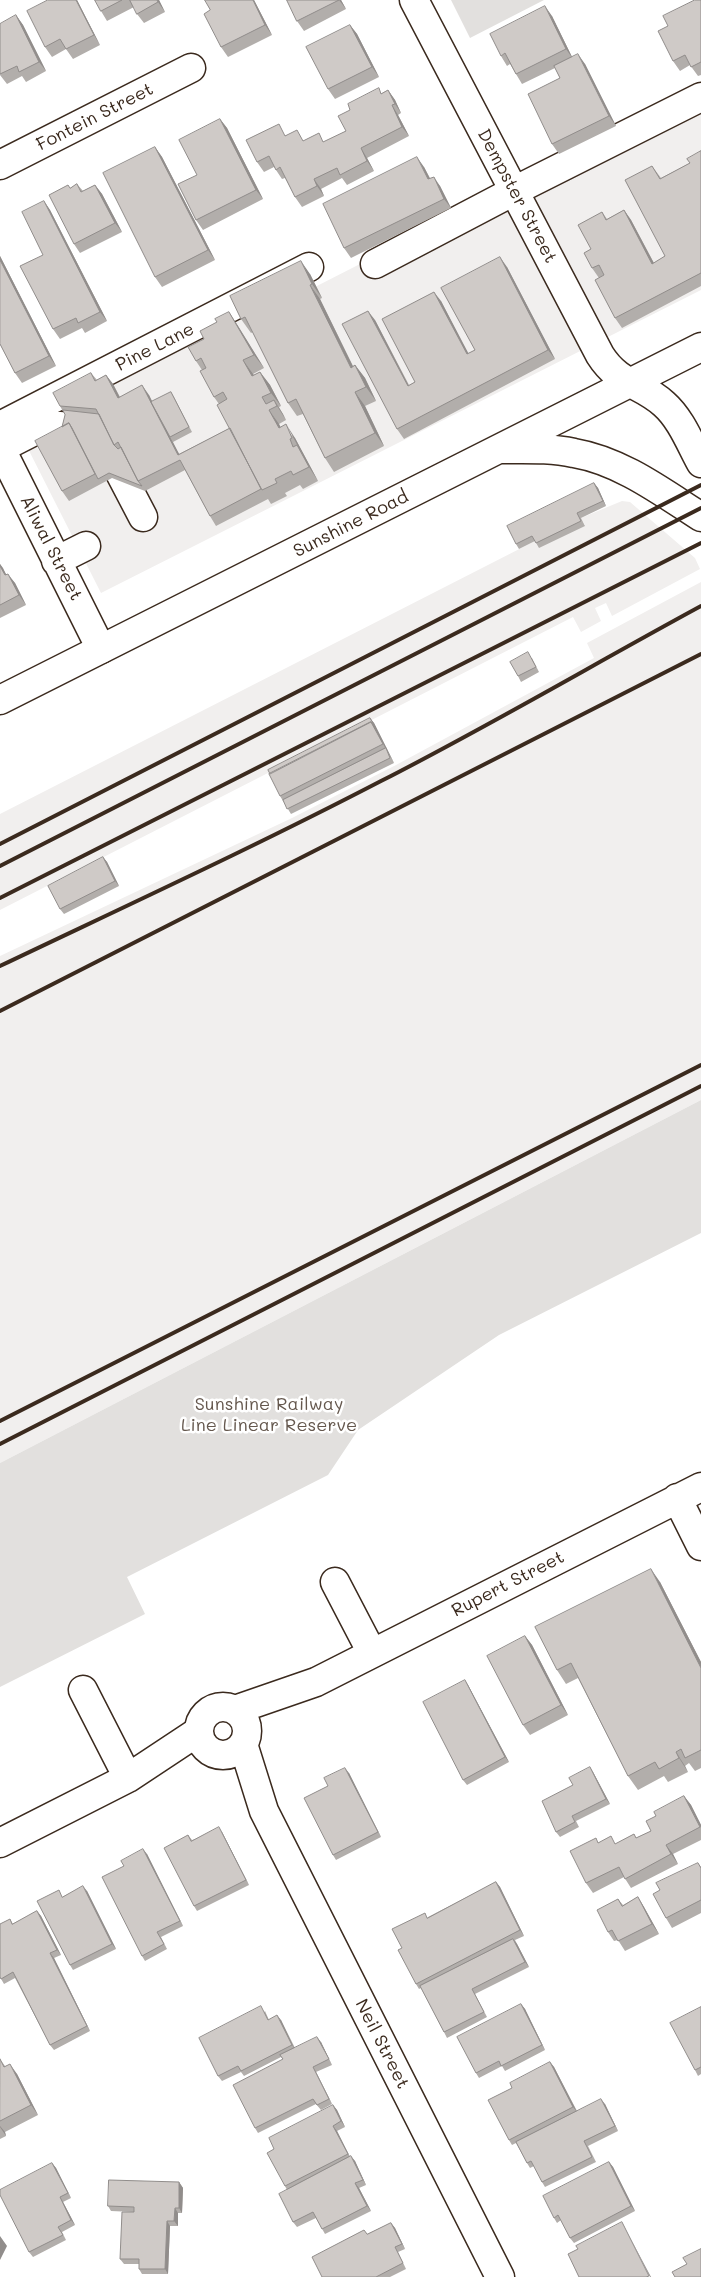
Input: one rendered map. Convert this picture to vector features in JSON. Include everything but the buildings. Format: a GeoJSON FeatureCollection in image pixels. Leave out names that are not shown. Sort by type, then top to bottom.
{"type":"FeatureCollection","features":[{"type":"Feature","properties":{"kind":"street","name":"Dempster Street"},"geometry":{"type":"LineString","coordinates":[[414,0],[600,356],[613,372],[629,384],[650,393],[666,405],[678,420],[701,463]]}},
{"type":"Feature","properties":{"kind":"street","name":"Fontein Street"},"geometry":{"type":"LineString","coordinates":[[0,165],[191,68]]}},
{"type":"Feature","properties":{"kind":"street"},"geometry":{"type":"LineString","coordinates":[[375,264],[514,191],[701,97]]}},
{"type":"Feature","properties":{"kind":"street","name":"Pine Lane"},"geometry":{"type":"LineString","coordinates":[[0,426],[309,267]]}},
{"type":"Feature","properties":{"kind":"street","name":"Sunshine Road"},"geometry":{"type":"LineString","coordinates":[[0,700],[701,347]]}},
{"type":"Feature","properties":{"kind":"street"},"geometry":{"type":"LineString","coordinates":[[0,448],[46,425],[86,428],[120,473],[143,517]]}},
{"type":"Feature","properties":{"kind":"street","name":"Aliwal Street"},"geometry":{"type":"LineString","coordinates":[[0,448],[101,649]]}},
{"type":"Feature","properties":{"kind":"street"},"geometry":{"type":"LineString","coordinates":[[500,448],[560,450],[597,459],[644,481],[701,518]]}},
{"type":"Feature","properties":{"kind":"street"},"geometry":{"type":"LineString","coordinates":[[56,560],[86,546]]}},
{"type":"Feature","properties":{"kind":"street"},"geometry":{"type":"LineString","coordinates":[[689,1492],[701,1546]]}},
{"type":"Feature","properties":{"kind":"street","name":"Rupert Street"},"geometry":{"type":"LineString","coordinates":[[242,1728],[316,1682],[689,1492]]}},
{"type":"Feature","properties":{"kind":"street"},"geometry":{"type":"LineString","coordinates":[[335,1582],[372,1653]]}},
{"type":"Feature","properties":{"kind":"street"},"geometry":{"type":"LineString","coordinates":[[83,1690],[130,1776]]}},
{"type":"Feature","properties":{"kind":"street"},"geometry":{"type":"LineString","coordinates":[[0,1843],[130,1776],[208,1746],[232,1753],[242,1728],[228,1708],[214,1709],[203,1718],[208,1746]]}},
{"type":"Feature","properties":{"kind":"street","name":"Neil Street"},"geometry":{"type":"LineString","coordinates":[[242,1728],[264,1811],[500,2277]]}},
{"type":"Feature","properties":{"kind":"street","name":"Neil Street"},"geometry":{"type":"LineString","coordinates":[[208,1746],[264,1811]]}},
{"type":"Feature","properties":{"kind":"shaded area"},"geometry":{"type":"Polygon","coordinates":[[[701,90],[701,290],[101,593],[15,423],[302,275],[311,289],[701,90]]]}},
{"type":"Feature","properties":{"kind":"shaded area"},"geometry":{"type":"Polygon","coordinates":[[[622,501],[630,502],[695,558],[700,569],[612,616],[606,603],[595,608],[601,621],[581,632],[573,617],[0,910],[0,814],[535,541],[585,525],[581,518],[622,501]]]}},
{"type":"Feature","properties":{"kind":"shaded area"},"geometry":{"type":"Polygon","coordinates":[[[701,582],[701,1100],[0,1463],[0,956],[292,818],[396,765],[594,658],[587,643],[701,582]]]}},
{"type":"Feature","properties":{"kind":"green space"},"geometry":{"type":"Polygon","coordinates":[[[451,0],[544,0],[470,38],[451,0]]]}},
{"type":"Feature","properties":{"kind":"green space","name":"Sunshine Railway Line Linear Reserve"},"geometry":{"type":"Polygon","coordinates":[[[701,1100],[701,1233],[499,1335],[358,1430],[328,1475],[127,1577],[145,1614],[0,1687],[0,1463],[701,1100]]]}},
{"type":"Feature","properties":{"kind":"railway"},"geometry":{"type":"LineString","coordinates":[[0,844],[701,485]]}},
{"type":"Feature","properties":{"kind":"railway"},"geometry":{"type":"LineString","coordinates":[[0,866],[701,508]]}},
{"type":"Feature","properties":{"kind":"railway"},"geometry":{"type":"LineString","coordinates":[[0,898],[701,543]]}},
{"type":"Feature","properties":{"kind":"railway"},"geometry":{"type":"LineString","coordinates":[[0,966],[239,852],[381,781],[701,606]]}},
{"type":"Feature","properties":{"kind":"railway"},"geometry":{"type":"LineString","coordinates":[[0,1011],[701,654]]}},
{"type":"Feature","properties":{"kind":"railway"},"geometry":{"type":"LineString","coordinates":[[0,1421],[701,1065]]}},
{"type":"Feature","properties":{"kind":"railway"},"geometry":{"type":"LineString","coordinates":[[0,1444],[701,1086]]}}]}
